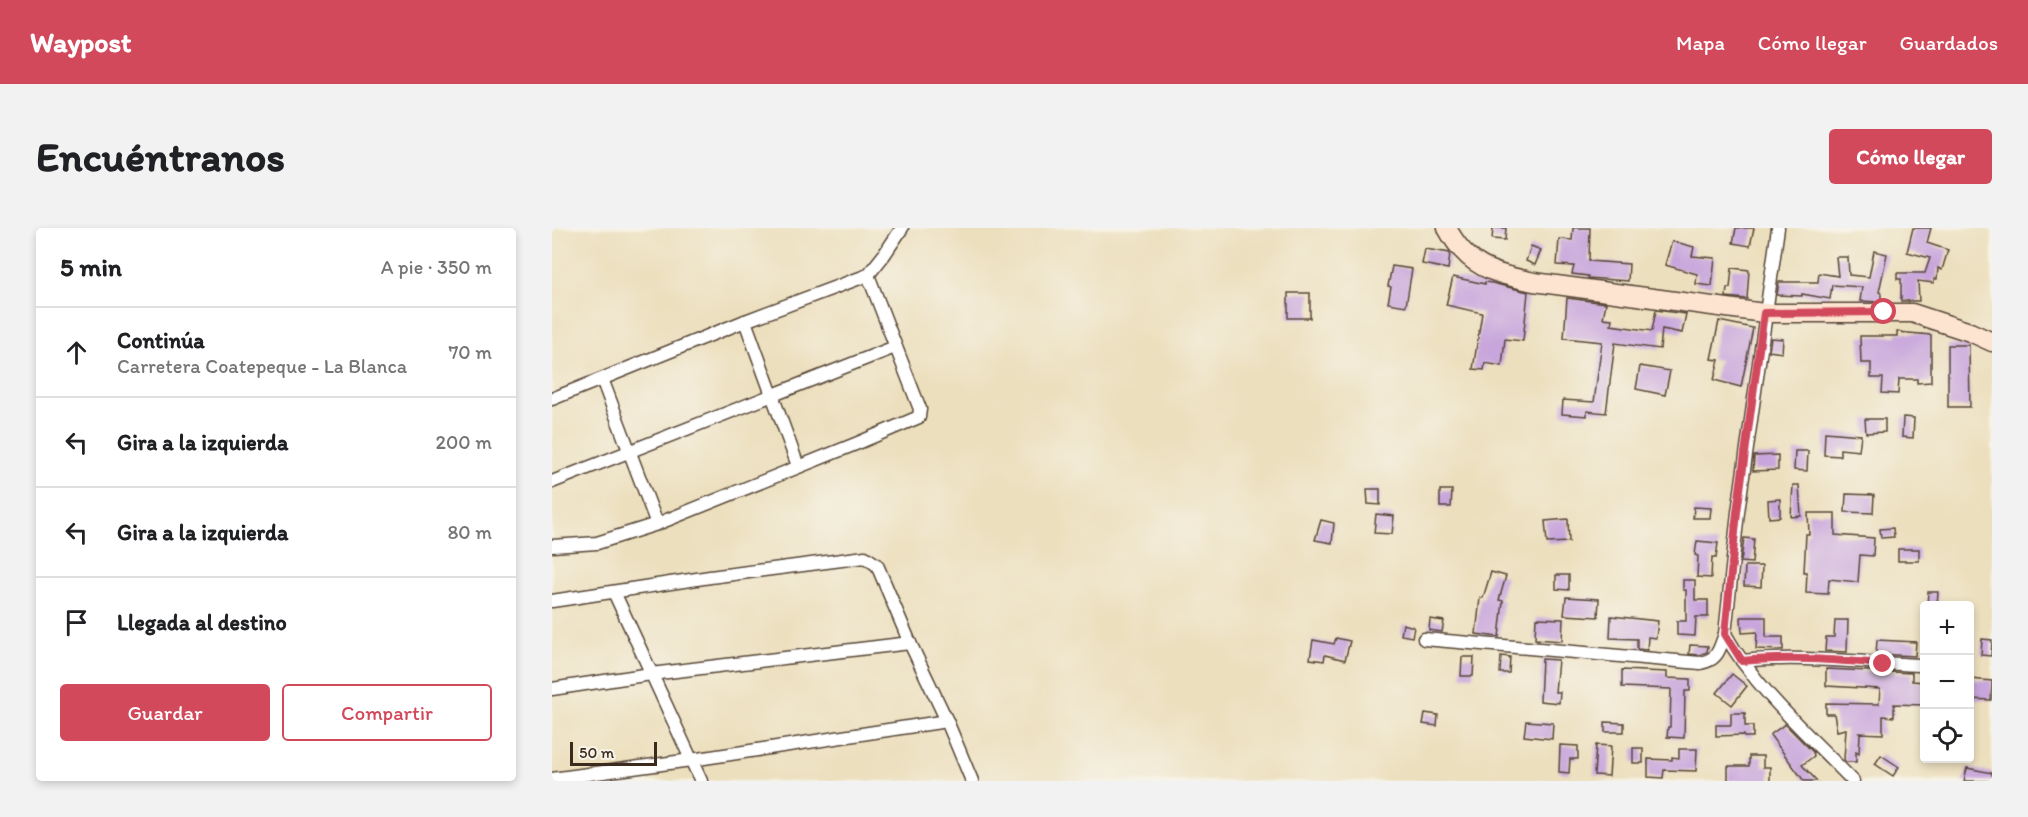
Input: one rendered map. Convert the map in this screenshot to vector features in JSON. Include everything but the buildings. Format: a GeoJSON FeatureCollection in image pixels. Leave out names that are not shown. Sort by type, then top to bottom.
{"type":"FeatureCollection","features":[{"type":"Feature","properties":{"kind":"main road"},"geometry":{"type":"LineString","coordinates":[[1447,228],[1466,254],[1480,266],[1497,274],[1534,282],[1764,313],[1912,313],[1970,332],[1992,342]]}},
{"type":"Feature","properties":{"kind":"street"},"geometry":{"type":"LineString","coordinates":[[552,399],[745,321],[868,275],[902,228]]}},
{"type":"Feature","properties":{"kind":"street"},"geometry":{"type":"LineString","coordinates":[[1424,639],[1700,663],[1710,662],[1715,657],[1725,634],[1737,512],[1778,228]]}},
{"type":"Feature","properties":{"kind":"street"},"geometry":{"type":"LineString","coordinates":[[552,546],[597,543],[657,524],[858,444],[919,417],[920,409],[868,275]]}},
{"type":"Feature","properties":{"kind":"street"},"geometry":{"type":"LineString","coordinates":[[745,321],[798,466]]}},
{"type":"Feature","properties":{"kind":"street"},"geometry":{"type":"LineString","coordinates":[[552,482],[895,347]]}},
{"type":"Feature","properties":{"kind":"street"},"geometry":{"type":"LineString","coordinates":[[602,379],[657,524]]}},
{"type":"Feature","properties":{"kind":"street"},"geometry":{"type":"LineString","coordinates":[[552,601],[730,574],[865,557],[877,565],[972,781]]}},
{"type":"Feature","properties":{"kind":"street"},"geometry":{"type":"LineString","coordinates":[[614,592],[701,781]]}},
{"type":"Feature","properties":{"kind":"street"},"geometry":{"type":"LineString","coordinates":[[1725,634],[1757,681],[1853,781]]}},
{"type":"Feature","properties":{"kind":"street"},"geometry":{"type":"LineString","coordinates":[[552,689],[651,674],[910,643]]}},
{"type":"Feature","properties":{"kind":"street"},"geometry":{"type":"LineString","coordinates":[[1742,661],[1766,658],[1820,658],[1920,665]]}},
{"type":"Feature","properties":{"kind":"street"},"geometry":{"type":"LineString","coordinates":[[552,778],[691,760],[947,721]]}},
{"type":"Feature","properties":{"kind":"route"},"geometry":{"type":"LineString","coordinates":[[1883,664],[1820,658],[1766,658],[1742,661],[1725,634],[1737,512],[1764,313],[1884,312]]}}]}
